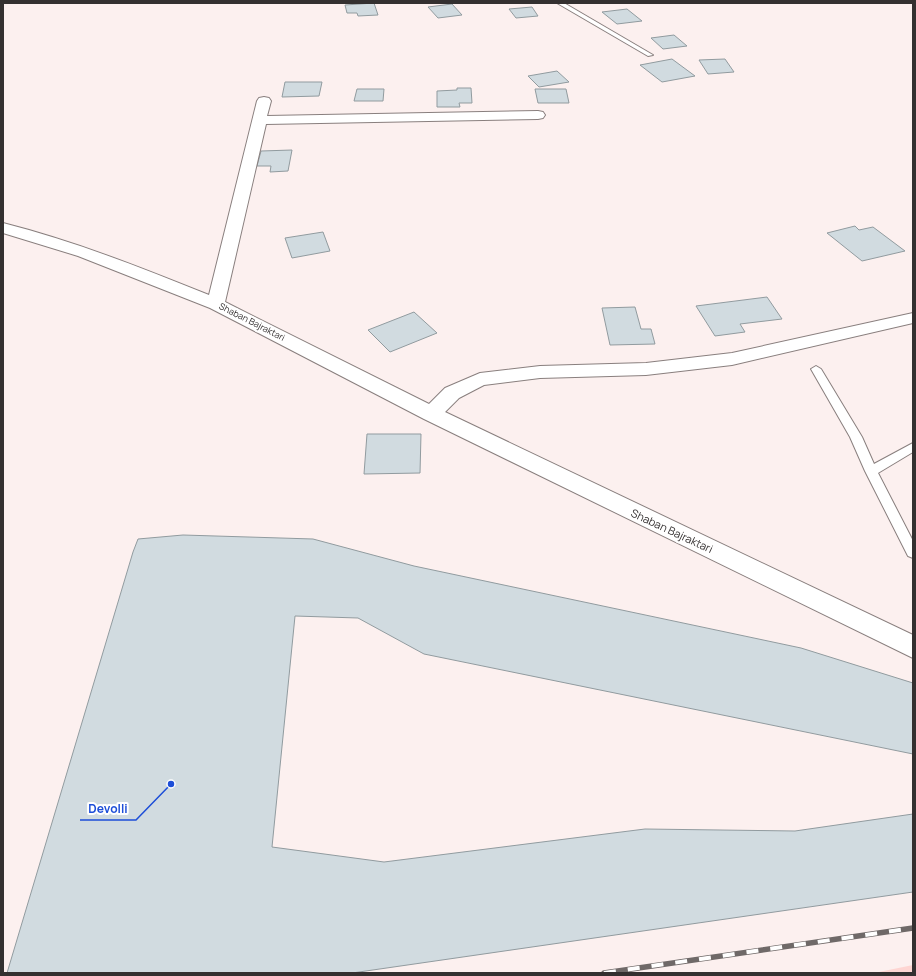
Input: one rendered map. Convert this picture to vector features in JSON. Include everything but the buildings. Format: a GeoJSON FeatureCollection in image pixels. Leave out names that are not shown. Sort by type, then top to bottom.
{"type":"FeatureCollection","features":[{"type":"Feature","properties":{"kind":"street","name":"Shaban Bajraktari"},"geometry":{"type":"LineString","coordinates":[[538,115],[261,110],[216,304],[431,414],[869,624],[913,647]]}},
{"type":"Feature","properties":{"kind":"street"},"geometry":{"type":"LineString","coordinates":[[3,228],[54,242],[216,304]]}},
{"type":"Feature","properties":{"kind":"street"},"geometry":{"type":"LineString","coordinates":[[431,414],[452,393],[480,380],[540,372],[646,369],[732,359],[913,318]]}},
{"type":"Feature","properties":{"kind":"lane"},"geometry":{"type":"LineString","coordinates":[[560,3],[650,55]]}},
{"type":"Feature","properties":{"kind":"lane"},"geometry":{"type":"LineString","coordinates":[[816,369],[856,437],[871,471],[913,552]]}},
{"type":"Feature","properties":{"kind":"lane"},"geometry":{"type":"LineString","coordinates":[[871,471],[913,447]]}},
{"type":"Feature","properties":{"kind":"shaded area"},"geometry":{"type":"Polygon","coordinates":[[[913,965],[913,973],[874,973],[913,965]]]}},
{"type":"Feature","properties":{"kind":"railway"},"geometry":{"type":"LineString","coordinates":[[604,973],[913,928]]}},
{"type":"Feature","properties":{"kind":"place","name":"Devolli"},"geometry":{"type":"Point","coordinates":[171,784]}}]}
